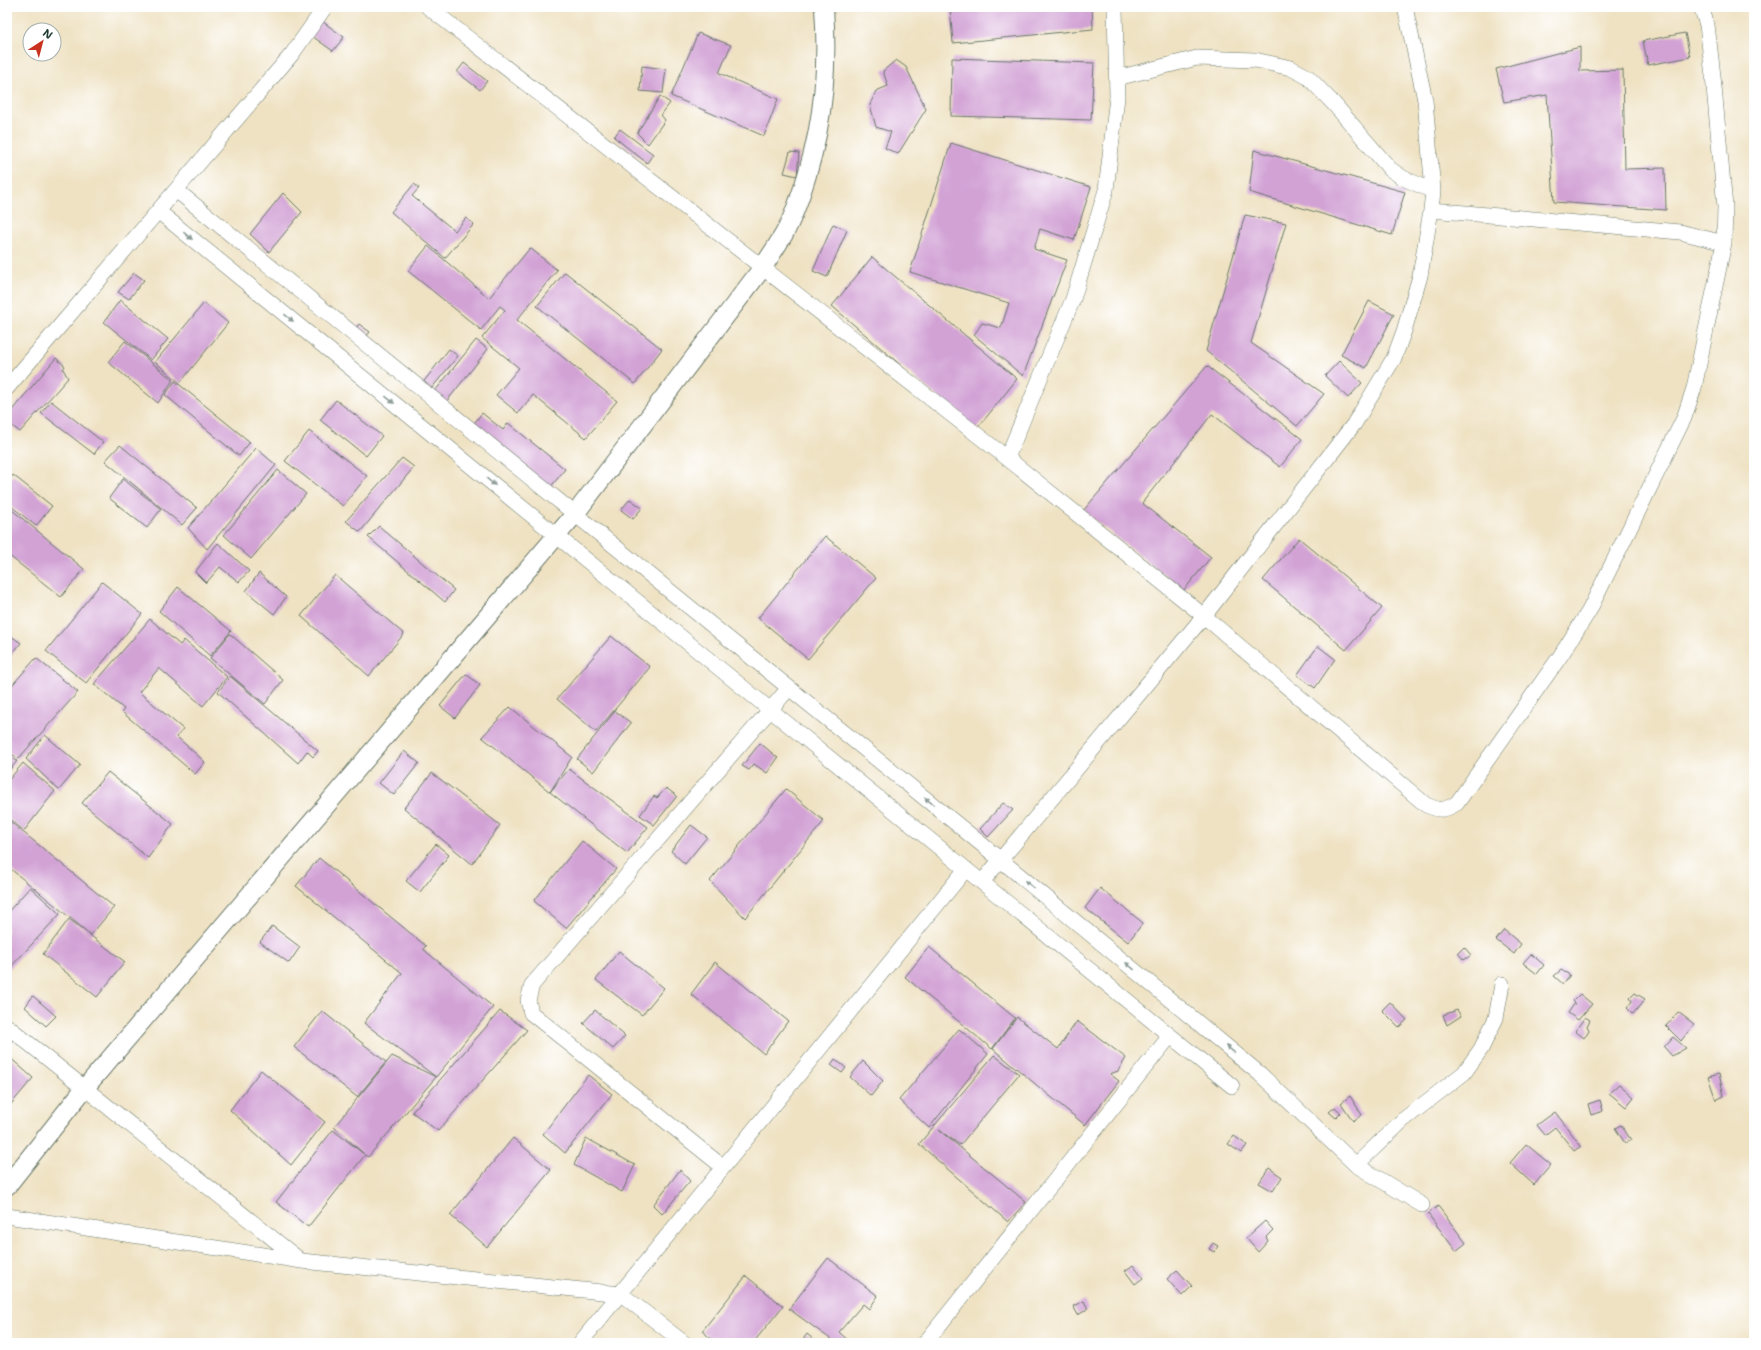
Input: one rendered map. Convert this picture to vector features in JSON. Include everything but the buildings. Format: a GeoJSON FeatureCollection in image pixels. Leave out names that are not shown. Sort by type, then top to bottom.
{"type":"FeatureCollection","features":[{"type":"Feature","properties":{"kind":"street"},"geometry":{"type":"LineString","coordinates":[[7,388],[292,54],[325,7]]}},
{"type":"Feature","properties":{"kind":"street"},"geometry":{"type":"LineString","coordinates":[[428,7],[1007,458],[1204,616],[1426,805],[1437,809],[1446,810],[1458,803],[1561,656],[1589,611],[1684,418],[1694,388],[1724,243],[1725,207],[1707,25],[1701,7]]}},
{"type":"Feature","properties":{"kind":"street"},"geometry":{"type":"LineString","coordinates":[[7,1186],[84,1088],[575,514],[762,267],[784,234],[800,197],[820,124],[826,86],[826,37],[824,7]]}},
{"type":"Feature","properties":{"kind":"street"},"geometry":{"type":"LineString","coordinates":[[1007,458],[1073,299],[1106,190],[1117,96],[1115,7]]}},
{"type":"Feature","properties":{"kind":"street"},"geometry":{"type":"LineString","coordinates":[[982,882],[1204,616],[1354,424],[1394,358],[1404,331],[1420,276],[1433,191],[1425,100],[1405,7]]}},
{"type":"Feature","properties":{"kind":"street"},"geometry":{"type":"LineString","coordinates":[[1117,78],[1197,58],[1255,60],[1291,68],[1308,77],[1390,169],[1403,178],[1433,191]]}},
{"type":"Feature","properties":{"kind":"street"},"geometry":{"type":"LineString","coordinates":[[176,190],[1001,860],[1260,1074],[1356,1166],[1422,1205]]}},
{"type":"Feature","properties":{"kind":"street"},"geometry":{"type":"LineString","coordinates":[[1431,210],[1680,232],[1724,243]]}},
{"type":"Feature","properties":{"kind":"street"},"geometry":{"type":"LineString","coordinates":[[158,211],[1232,1086]]}},
{"type":"Feature","properties":{"kind":"street"},"geometry":{"type":"LineString","coordinates":[[722,1168],[531,1013],[528,1000],[532,985],[789,688]]}},
{"type":"Feature","properties":{"kind":"street"},"geometry":{"type":"LineString","coordinates":[[580,1343],[966,869]]}},
{"type":"Feature","properties":{"kind":"street"},"geometry":{"type":"LineString","coordinates":[[1356,1166],[1403,1120],[1464,1073],[1481,1049],[1496,1018],[1502,984]]}},
{"type":"Feature","properties":{"kind":"street"},"geometry":{"type":"LineString","coordinates":[[7,1026],[302,1261]]}},
{"type":"Feature","properties":{"kind":"street"},"geometry":{"type":"LineString","coordinates":[[926,1343],[1170,1036]]}},
{"type":"Feature","properties":{"kind":"street"},"geometry":{"type":"LineString","coordinates":[[7,1216],[302,1261],[621,1294],[684,1343]]}},
{"type":"Feature","properties":{"kind":"waterway"},"geometry":{"type":"LineString","coordinates":[[7,22],[10,7]]}}]}
